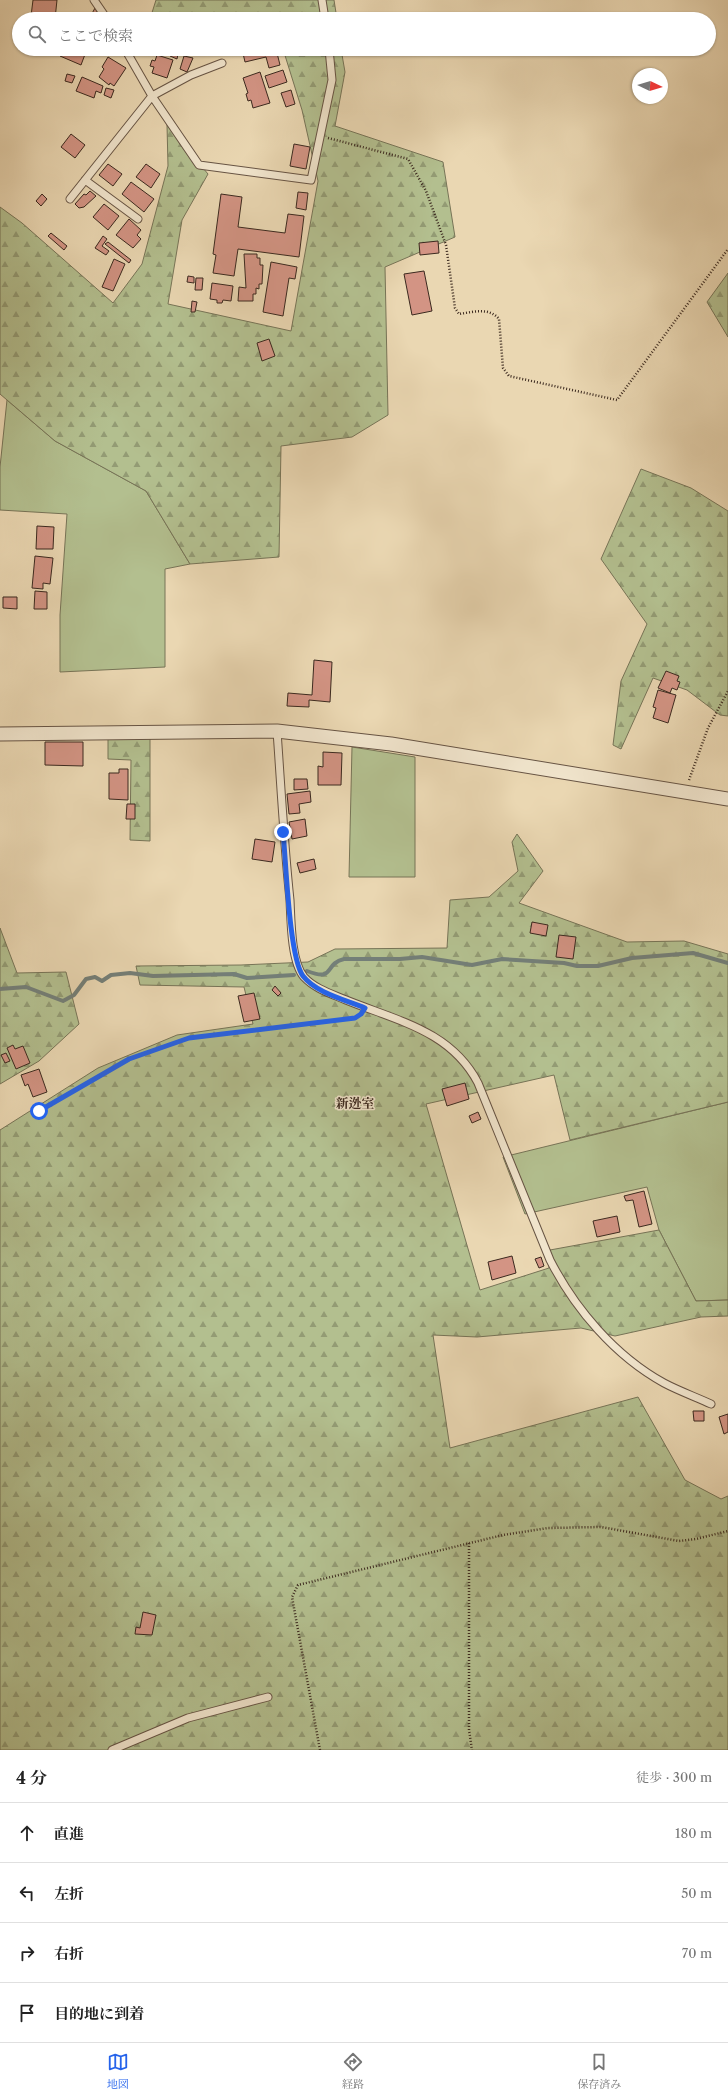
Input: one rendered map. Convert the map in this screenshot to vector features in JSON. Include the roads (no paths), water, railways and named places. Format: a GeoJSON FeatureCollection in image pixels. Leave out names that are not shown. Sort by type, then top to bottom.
{"type":"FeatureCollection","features":[{"type":"Feature","properties":{"kind":"street"},"geometry":{"type":"LineString","coordinates":[[0,734],[277,731],[391,744],[728,800]]}},
{"type":"Feature","properties":{"kind":"lane"},"geometry":{"type":"LineString","coordinates":[[94,0],[102,12]]}},
{"type":"Feature","properties":{"kind":"lane"},"geometry":{"type":"LineString","coordinates":[[322,0],[324,12]]}},
{"type":"Feature","properties":{"kind":"lane"},"geometry":{"type":"LineString","coordinates":[[129,56],[152,96],[200,165],[311,180],[332,80],[330,56]]}},
{"type":"Feature","properties":{"kind":"lane"},"geometry":{"type":"LineString","coordinates":[[70,199],[152,96],[191,75],[222,63]]}},
{"type":"Feature","properties":{"kind":"lane"},"geometry":{"type":"LineString","coordinates":[[85,180],[138,219]]}},
{"type":"Feature","properties":{"kind":"lane"},"geometry":{"type":"LineString","coordinates":[[277,731],[283,832],[294,944],[298,966],[304,976],[314,985],[435,1037],[460,1055],[470,1067],[478,1084],[550,1260],[559,1278],[573,1298],[601,1335],[618,1350],[663,1383],[711,1404]]}},
{"type":"Feature","properties":{"kind":"lane"},"geometry":{"type":"LineString","coordinates":[[112,1750],[188,1718],[268,1697]]}},
{"type":"Feature","properties":{"kind":"waterway"},"geometry":{"type":"LineString","coordinates":[[307,971],[316,974],[326,973],[338,961],[344,959],[400,959],[422,957],[472,965],[502,959],[564,963],[577,966],[598,966],[632,958],[693,953],[728,963]]}},
{"type":"Feature","properties":{"kind":"waterway"},"geometry":{"type":"LineString","coordinates":[[0,989],[26,987],[63,1001],[74,995],[86,979],[95,977],[102,981],[111,975],[130,973],[153,976],[234,974],[247,978],[294,975]]}},
{"type":"Feature","properties":{"kind":"district","name":"新迯室"},"geometry":{"type":"Point","coordinates":[355,1103]}}]}
